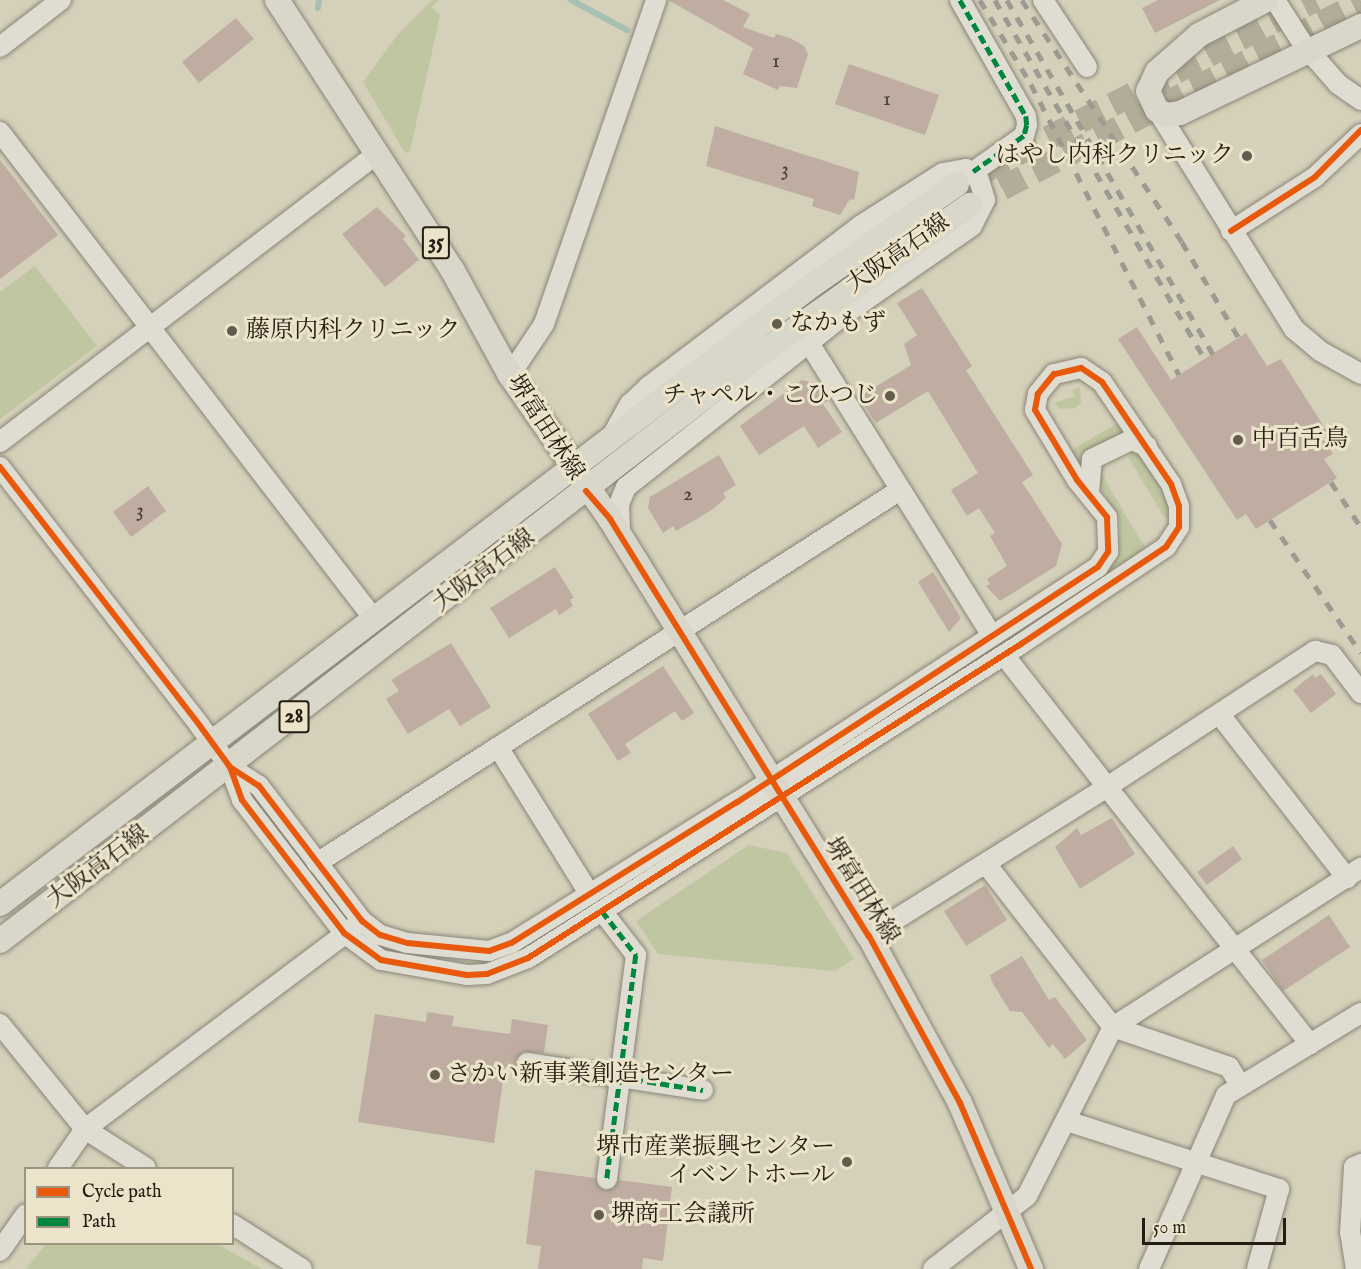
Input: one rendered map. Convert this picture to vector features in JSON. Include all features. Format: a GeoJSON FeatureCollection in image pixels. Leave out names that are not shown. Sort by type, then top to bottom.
{"type":"FeatureCollection","features":[{"type":"Feature","properties":{"kind":"main road","name":"堺富田林線"},"geometry":{"type":"LineString","coordinates":[[277,0],[453,271],[510,375],[586,491],[620,536],[774,788],[869,936],[960,1103],[1010,1213],[1031,1269]]}},
{"type":"Feature","properties":{"kind":"main road"},"geometry":{"type":"LineString","coordinates":[[1266,0],[1179,51],[1152,79],[1152,102],[1161,114],[1172,116],[1201,104],[1361,26]]}},
{"type":"Feature","properties":{"kind":"main road","name":"大阪高石線"},"geometry":{"type":"LineString","coordinates":[[0,904],[819,279],[965,178]]}},
{"type":"Feature","properties":{"kind":"main road","name":"大阪高石線"},"geometry":{"type":"LineString","coordinates":[[0,941],[230,767],[827,304],[970,205]]}},
{"type":"Feature","properties":{"kind":"street"},"geometry":{"type":"LineString","coordinates":[[0,47],[61,0]]}},
{"type":"Feature","properties":{"kind":"street"},"geometry":{"type":"LineString","coordinates":[[620,536],[619,504],[626,487],[809,343],[976,223],[985,195],[965,178],[1024,136],[1026,116],[960,0]]}},
{"type":"Feature","properties":{"kind":"street"},"geometry":{"type":"LineString","coordinates":[[1043,0],[1087,67]]}},
{"type":"Feature","properties":{"kind":"street"},"geometry":{"type":"LineString","coordinates":[[1275,0],[1310,51],[1338,84],[1361,100]]}},
{"type":"Feature","properties":{"kind":"street"},"geometry":{"type":"LineString","coordinates":[[510,375],[544,324],[649,3]]}},
{"type":"Feature","properties":{"kind":"street"},"geometry":{"type":"LineString","coordinates":[[1152,102],[1294,329],[1320,351],[1361,374]]}},
{"type":"Feature","properties":{"kind":"street"},"geometry":{"type":"LineString","coordinates":[[1188,161],[1183,128],[1201,104]]}},
{"type":"Feature","properties":{"kind":"street"},"geometry":{"type":"LineString","coordinates":[[0,132],[374,619]]}},
{"type":"Feature","properties":{"kind":"street"},"geometry":{"type":"LineString","coordinates":[[1231,231],[1315,177],[1361,134]]}},
{"type":"Feature","properties":{"kind":"street"},"geometry":{"type":"LineString","coordinates":[[0,442],[378,153]]}},
{"type":"Feature","properties":{"kind":"street"},"geometry":{"type":"LineString","coordinates":[[809,343],[992,636]]}},
{"type":"Feature","properties":{"kind":"street"},"geometry":{"type":"LineString","coordinates":[[0,467],[213,743],[230,767],[243,800],[344,933],[381,960],[487,974],[528,958],[602,911],[774,788],[992,636],[1098,567],[1111,535],[1107,517],[1035,410],[1038,394],[1054,374],[1081,368],[1102,382],[1147,446],[1179,506],[1179,527],[1166,547],[1004,655],[774,788],[489,951],[400,942],[362,921],[260,786],[230,767]]}},
{"type":"Feature","properties":{"kind":"street"},"geometry":{"type":"LineString","coordinates":[[1089,493],[1092,459],[1131,440],[1147,446]]}},
{"type":"Feature","properties":{"kind":"street"},"geometry":{"type":"LineString","coordinates":[[317,863],[900,490]]}},
{"type":"Feature","properties":{"kind":"street"},"geometry":{"type":"LineString","coordinates":[[869,936],[1220,715],[1315,651],[1332,655],[1361,693]]}},
{"type":"Feature","properties":{"kind":"street"},"geometry":{"type":"LineString","coordinates":[[1004,655],[1310,1044]]}},
{"type":"Feature","properties":{"kind":"street"},"geometry":{"type":"LineString","coordinates":[[933,1269],[1010,1213],[1028,1196],[1113,1027],[1354,873],[1220,715]]}},
{"type":"Feature","properties":{"kind":"street"},"geometry":{"type":"LineString","coordinates":[[498,747],[589,893]]}},
{"type":"Feature","properties":{"kind":"street"},"geometry":{"type":"LineString","coordinates":[[986,864],[1113,1027],[1229,1067],[1241,1086]]}},
{"type":"Feature","properties":{"kind":"street"},"geometry":{"type":"LineString","coordinates":[[602,911],[636,955],[607,1179]]}},
{"type":"Feature","properties":{"kind":"street"},"geometry":{"type":"LineString","coordinates":[[59,1167],[85,1129],[362,921]]}},
{"type":"Feature","properties":{"kind":"street"},"geometry":{"type":"LineString","coordinates":[[1149,1269],[1226,1095],[1361,1013]]}},
{"type":"Feature","properties":{"kind":"street"},"geometry":{"type":"LineString","coordinates":[[0,1024],[85,1129],[144,1167]]}},
{"type":"Feature","properties":{"kind":"street"},"geometry":{"type":"LineString","coordinates":[[527,1063],[704,1090]]}},
{"type":"Feature","properties":{"kind":"street"},"geometry":{"type":"LineString","coordinates":[[1067,1121],[1279,1189],[1257,1269]]}},
{"type":"Feature","properties":{"kind":"street"},"geometry":{"type":"LineString","coordinates":[[1356,1269],[1350,1233],[1354,1167],[1361,1164]]}},
{"type":"Feature","properties":{"kind":"street"},"geometry":{"type":"LineString","coordinates":[[0,1251],[24,1217]]}},
{"type":"Feature","properties":{"kind":"street"},"geometry":{"type":"LineString","coordinates":[[234,1225],[302,1269]]}},
{"type":"Feature","properties":{"kind":"green space"},"geometry":{"type":"Polygon","coordinates":[[[432,0],[439,0],[432,7],[440,16],[410,151],[405,153],[363,82],[399,33],[432,0]]]}},
{"type":"Feature","properties":{"kind":"green space"},"geometry":{"type":"Polygon","coordinates":[[[35,266],[97,346],[0,419],[0,292],[35,266]]]}},
{"type":"Feature","properties":{"kind":"green space"},"geometry":{"type":"Polygon","coordinates":[[[1080,387],[1081,403],[1075,408],[1060,409],[1054,403],[1075,396],[1072,390],[1080,387]]]}},
{"type":"Feature","properties":{"kind":"green space"},"geometry":{"type":"Polygon","coordinates":[[[1118,423],[1124,434],[1080,472],[1068,452],[1118,423]]]}},
{"type":"Feature","properties":{"kind":"green space"},"geometry":{"type":"Polygon","coordinates":[[[1136,450],[1143,452],[1167,498],[1169,516],[1164,517],[1128,457],[1136,450]]]}},
{"type":"Feature","properties":{"kind":"green space"},"geometry":{"type":"Polygon","coordinates":[[[1104,461],[1101,473],[1144,546],[1151,549],[1079,598],[1076,593],[1104,574],[1119,553],[1120,520],[1093,475],[1104,461]]]}},
{"type":"Feature","properties":{"kind":"green space"},"geometry":{"type":"Polygon","coordinates":[[[749,845],[787,853],[854,959],[835,971],[658,954],[636,921],[749,845]]]}},
{"type":"Feature","properties":{"kind":"green space"},"geometry":{"type":"Polygon","coordinates":[[[45,1245],[219,1245],[262,1269],[26,1269],[45,1245]]]}},
{"type":"Feature","properties":{"kind":"building"},"geometry":{"type":"Polygon","coordinates":[[[668,0],[723,0],[750,14],[743,27],[774,38],[776,34],[790,38],[804,46],[808,54],[797,88],[780,86],[778,90],[743,74],[753,48],[668,0]]]}},
{"type":"Feature","properties":{"kind":"building"},"geometry":{"type":"Polygon","coordinates":[[[1158,0],[1220,0],[1155,33],[1142,8],[1158,0]]]}},
{"type":"Feature","properties":{"kind":"building"},"geometry":{"type":"Polygon","coordinates":[[[236,18],[254,39],[199,83],[182,62],[236,18]]]}},
{"type":"Feature","properties":{"kind":"building"},"geometry":{"type":"Polygon","coordinates":[[[849,64],[939,95],[925,135],[835,104],[849,64]]]}},
{"type":"Feature","properties":{"kind":"building"},"geometry":{"type":"Polygon","coordinates":[[[715,126],[859,172],[854,200],[850,199],[840,215],[812,206],[814,199],[706,166],[715,126]]]}},
{"type":"Feature","properties":{"kind":"building"},"geometry":{"type":"Polygon","coordinates":[[[0,160],[58,235],[0,279],[0,160]]]}},
{"type":"Feature","properties":{"kind":"building"},"geometry":{"type":"Polygon","coordinates":[[[377,207],[406,236],[403,239],[419,260],[385,287],[342,234],[377,207]]]}},
{"type":"Feature","properties":{"kind":"building"},"geometry":{"type":"Polygon","coordinates":[[[922,288],[972,366],[966,370],[1033,475],[1022,482],[1062,544],[1056,566],[1000,601],[986,586],[990,584],[987,579],[1007,566],[990,536],[995,533],[979,508],[967,516],[951,490],[978,473],[928,391],[876,423],[859,397],[911,365],[904,344],[917,335],[897,303],[922,288]]]}},
{"type":"Feature","properties":{"kind":"building"},"geometry":{"type":"Polygon","coordinates":[[[1137,327],[1171,380],[1246,333],[1267,366],[1281,359],[1328,433],[1322,437],[1333,454],[1324,459],[1337,478],[1256,529],[1246,514],[1237,520],[1118,339],[1137,327]]]}},
{"type":"Feature","properties":{"kind":"building"},"geometry":{"type":"Polygon","coordinates":[[[802,380],[819,384],[829,400],[823,404],[842,432],[818,448],[804,426],[759,455],[740,426],[802,380]]]}},
{"type":"Feature","properties":{"kind":"building"},"geometry":{"type":"Polygon","coordinates":[[[719,455],[736,485],[723,493],[726,498],[710,511],[676,531],[673,526],[663,533],[648,508],[650,497],[719,455]]]}},
{"type":"Feature","properties":{"kind":"building"},"geometry":{"type":"Polygon","coordinates":[[[148,486],[166,511],[131,537],[113,512],[148,486]]]}},
{"type":"Feature","properties":{"kind":"building"},"geometry":{"type":"Polygon","coordinates":[[[555,567],[574,598],[570,600],[573,606],[559,615],[556,609],[509,638],[490,608],[555,567]]]}},
{"type":"Feature","properties":{"kind":"building"},"geometry":{"type":"Polygon","coordinates":[[[933,572],[961,618],[949,632],[918,582],[933,572]]]}},
{"type":"Feature","properties":{"kind":"building"},"geometry":{"type":"Polygon","coordinates":[[[451,643],[491,707],[460,726],[449,709],[408,734],[386,699],[399,691],[391,680],[451,643]]]}},
{"type":"Feature","properties":{"kind":"building"},"geometry":{"type":"Polygon","coordinates":[[[663,666],[694,713],[682,721],[675,711],[625,744],[631,753],[618,761],[588,714],[663,666]]]}},
{"type":"Feature","properties":{"kind":"building"},"geometry":{"type":"Polygon","coordinates":[[[1313,674],[1315,678],[1321,674],[1336,694],[1311,713],[1293,690],[1313,674]]]}},
{"type":"Feature","properties":{"kind":"building"},"geometry":{"type":"Polygon","coordinates":[[[1112,818],[1135,854],[1080,889],[1055,847],[1077,828],[1081,835],[1112,818]]]}},
{"type":"Feature","properties":{"kind":"building"},"geometry":{"type":"Polygon","coordinates":[[[1233,846],[1242,859],[1207,885],[1197,872],[1233,846]]]}},
{"type":"Feature","properties":{"kind":"building"},"geometry":{"type":"Polygon","coordinates":[[[985,885],[1007,920],[966,946],[944,911],[985,885]]]}},
{"type":"Feature","properties":{"kind":"building"},"geometry":{"type":"Polygon","coordinates":[[[1329,915],[1350,947],[1283,991],[1262,960],[1329,915]]]}},
{"type":"Feature","properties":{"kind":"building"},"geometry":{"type":"Polygon","coordinates":[[[1022,956],[1049,1000],[1055,997],[1087,1040],[1065,1059],[1053,1044],[1049,1048],[1022,1012],[1010,1011],[992,982],[990,975],[1022,956]]]}},
{"type":"Feature","properties":{"kind":"building","name":"さかい新事業創造センター"},"geometry":{"type":"Polygon","coordinates":[[[427,1012],[454,1016],[452,1026],[510,1034],[512,1019],[548,1025],[544,1053],[523,1052],[515,1061],[517,1069],[505,1067],[494,1143],[358,1122],[375,1014],[426,1022],[427,1012]]]}},
{"type":"Feature","properties":{"kind":"building","name":"堺商工会議所"},"geometry":{"type":"Polygon","coordinates":[[[535,1170],[595,1178],[606,1191],[619,1180],[672,1187],[663,1261],[643,1258],[642,1269],[538,1269],[541,1246],[526,1244],[535,1170]]]}},
{"type":"Feature","properties":{"kind":"waterway"},"geometry":{"type":"LineString","coordinates":[[318,8],[319,0]]}},
{"type":"Feature","properties":{"kind":"waterway"},"geometry":{"type":"LineString","coordinates":[[571,0],[627,30]]}},
{"type":"Feature","properties":{"kind":"tunnel"},"geometry":{"type":"LineString","coordinates":[[984,171],[1315,0]]}},
{"type":"Feature","properties":{"kind":"tunnel"},"geometry":{"type":"LineString","coordinates":[[970,205],[1361,2]]}},
{"type":"Feature","properties":{"kind":"railway"},"geometry":{"type":"LineString","coordinates":[[980,0],[1031,84],[1179,375]]}},
{"type":"Feature","properties":{"kind":"railway"},"geometry":{"type":"LineString","coordinates":[[995,0],[1205,359]]}},
{"type":"Feature","properties":{"kind":"railway"},"geometry":{"type":"LineString","coordinates":[[1007,0],[1213,354]]}},
{"type":"Feature","properties":{"kind":"railway"},"geometry":{"type":"LineString","coordinates":[[1022,0],[1182,242],[1239,338]]}},
{"type":"Feature","properties":{"kind":"railway"},"geometry":{"type":"LineString","coordinates":[[1331,482],[1361,527]]}},
{"type":"Feature","properties":{"kind":"railway"},"geometry":{"type":"LineString","coordinates":[[1270,520],[1361,653]]}},
{"type":"Feature","properties":{"kind":"marked path"},"geometry":{"type":"LineString","coordinates":[[960,0],[1026,116],[1027,125],[1024,136],[973,172]]}},
{"type":"Feature","properties":{"kind":"marked path"},"geometry":{"type":"LineString","coordinates":[[602,911],[636,955],[607,1179]]}},
{"type":"Feature","properties":{"kind":"marked path"},"geometry":{"type":"LineString","coordinates":[[527,1063],[703,1090]]}},
{"type":"Feature","properties":{"kind":"cycle path"},"geometry":{"type":"LineString","coordinates":[[1231,231],[1315,177],[1361,130]]}},
{"type":"Feature","properties":{"kind":"cycle path"},"geometry":{"type":"LineString","coordinates":[[0,467],[200,726],[230,767],[242,800],[344,933],[381,960],[467,975],[487,974],[528,958],[1021,644],[1166,547],[1179,527],[1179,506],[1171,484],[1102,382],[1081,368],[1054,374],[1038,394],[1035,410],[1077,480],[1107,517],[1108,552],[1098,567],[737,802],[511,943],[489,951],[407,943],[380,935],[362,921],[259,786],[230,767]]}},
{"type":"Feature","properties":{"kind":"cycle path"},"geometry":{"type":"LineString","coordinates":[[586,491],[610,519],[869,936],[960,1103],[1031,1269]]}},
{"type":"Feature","properties":{"kind":"place","name":"はやし内科クリニック"},"geometry":{"type":"Point","coordinates":[1247,156]}},
{"type":"Feature","properties":{"kind":"place","name":"なかもず"},"geometry":{"type":"Point","coordinates":[777,324]}},
{"type":"Feature","properties":{"kind":"place","name":"藤原内科クリニック"},"geometry":{"type":"Point","coordinates":[232,331]}},
{"type":"Feature","properties":{"kind":"place","name":"チャペル・こひつじ"},"geometry":{"type":"Point","coordinates":[890,396]}},
{"type":"Feature","properties":{"kind":"place","name":"中百舌鳥"},"geometry":{"type":"Point","coordinates":[1238,440]}},
{"type":"Feature","properties":{"kind":"place","name":"さかい新事業創造センター"},"geometry":{"type":"Point","coordinates":[435,1075]}},
{"type":"Feature","properties":{"kind":"place","name":"堺市産業振興センター イベントホール"},"geometry":{"type":"Point","coordinates":[847,1162]}},
{"type":"Feature","properties":{"kind":"place","name":"堺商工会議所"},"geometry":{"type":"Point","coordinates":[599,1215]}}]}
